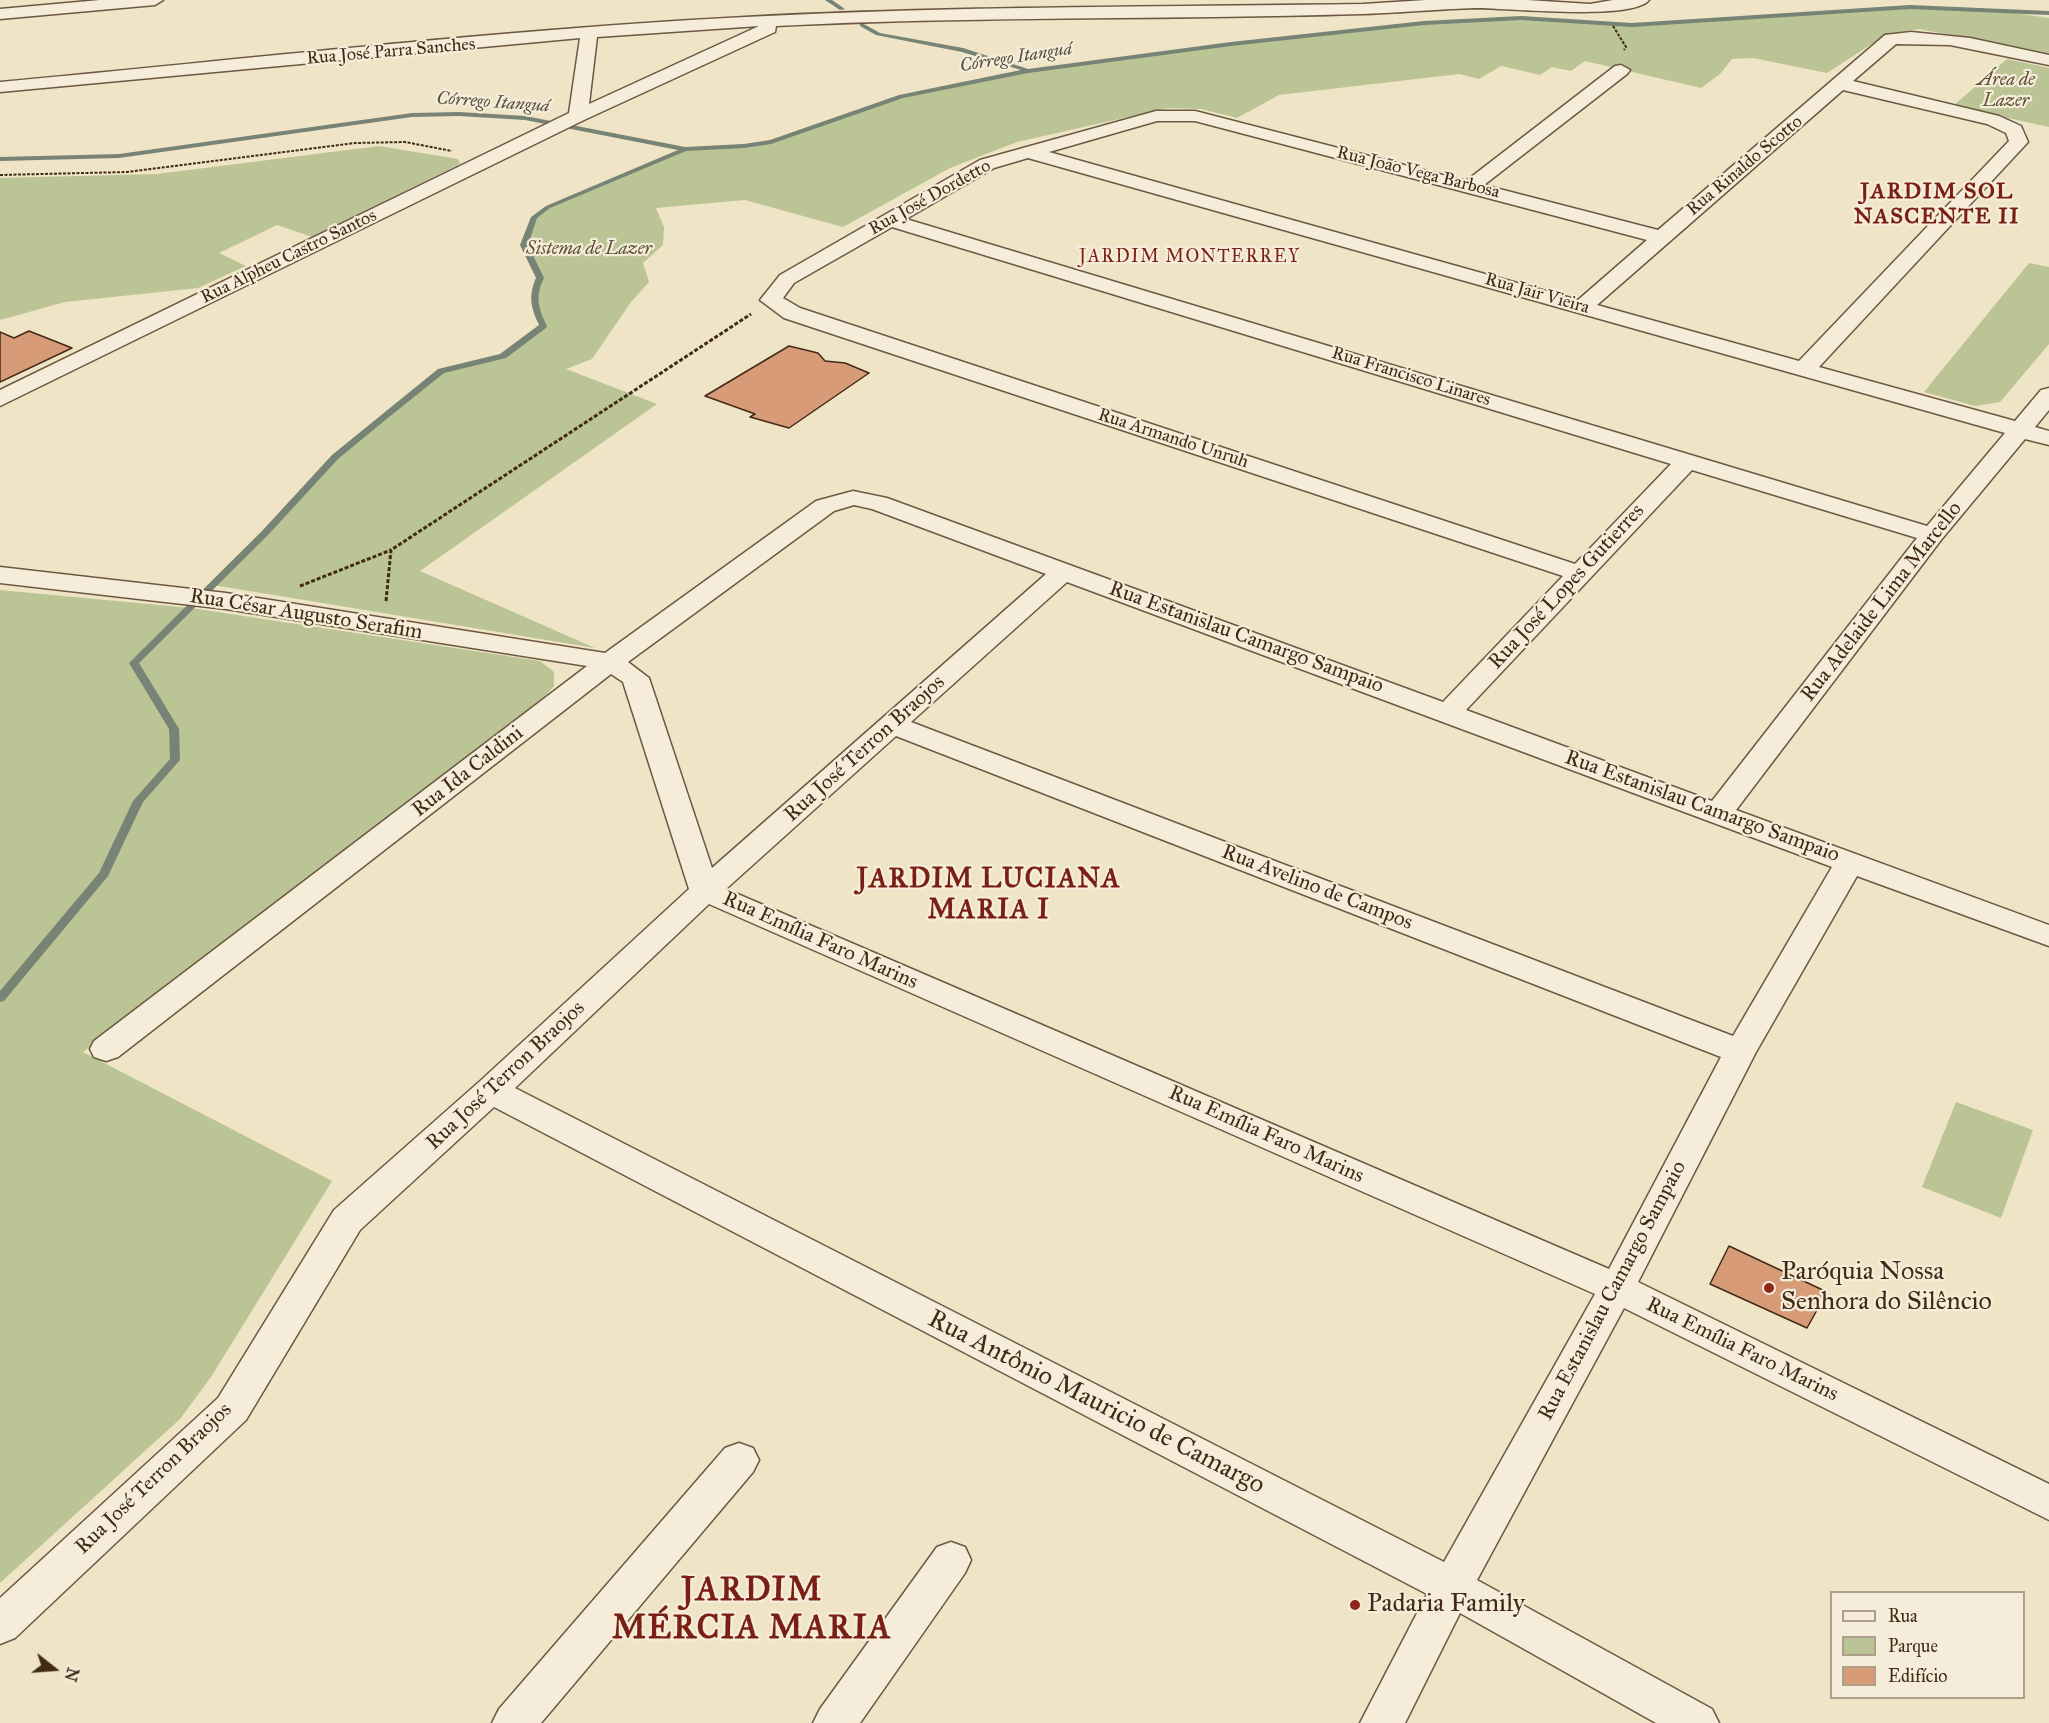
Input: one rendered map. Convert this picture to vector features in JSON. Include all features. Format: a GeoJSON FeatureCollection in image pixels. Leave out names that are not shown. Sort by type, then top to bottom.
{"type":"FeatureCollection","features":[{"type":"Feature","properties":{"kind":"street"},"geometry":{"type":"LineString","coordinates":[[0,14],[155,0]]}},
{"type":"Feature","properties":{"kind":"street"},"geometry":{"type":"LineString","coordinates":[[780,0],[791,21]]}},
{"type":"Feature","properties":{"kind":"street","name":"Rua José Parra Sanches"},"geometry":{"type":"LineString","coordinates":[[0,87],[589,32],[872,16],[1264,5],[1363,9],[1441,2],[1590,9],[1641,0]]}},
{"type":"Feature","properties":{"kind":"street","name":"Rua Alpheu Castro Santos"},"geometry":{"type":"LineString","coordinates":[[582,81],[594,89],[606,91],[634,88],[791,21]]}},
{"type":"Feature","properties":{"kind":"street"},"geometry":{"type":"LineString","coordinates":[[576,117],[589,32]]}},
{"type":"Feature","properties":{"kind":"street","name":"Rua Rinaldo Scotto"},"geometry":{"type":"LineString","coordinates":[[1582,307],[1660,237],[1842,84],[1891,39],[1914,36],[1937,37],[2049,60]]}},
{"type":"Feature","properties":{"kind":"street"},"geometry":{"type":"LineString","coordinates":[[1471,186],[1621,70]]}},
{"type":"Feature","properties":{"kind":"street","name":"Rua Alpheu Castro Santos"},"geometry":{"type":"LineString","coordinates":[[0,399],[648,82]]}},
{"type":"Feature","properties":{"kind":"street"},"geometry":{"type":"LineString","coordinates":[[1805,368],[2019,142],[2014,130],[1993,120],[1842,84]]}},
{"type":"Feature","properties":{"kind":"street","name":"Rua João Vega Barbosa"},"geometry":{"type":"LineString","coordinates":[[1176,114],[1195,116],[1471,186],[1660,237]]}},
{"type":"Feature","properties":{"kind":"street","name":"Rua José Dordetto"},"geometry":{"type":"LineString","coordinates":[[771,300],[787,279],[987,164],[1024,151],[1156,116],[1176,114]]}},
{"type":"Feature","properties":{"kind":"street","name":"Rua Jair Vieira"},"geometry":{"type":"LineString","coordinates":[[1024,151],[2049,438]]}},
{"type":"Feature","properties":{"kind":"street","name":"Rua Francisco Linares"},"geometry":{"type":"LineString","coordinates":[[889,220],[1932,535]]}},
{"type":"Feature","properties":{"kind":"street","name":"Rua Armando Unruh"},"geometry":{"type":"LineString","coordinates":[[771,300],[792,314],[1578,573]]}},
{"type":"Feature","properties":{"kind":"street","name":"Rua Adelaide Lima Marcello"},"geometry":{"type":"LineString","coordinates":[[1718,813],[1932,535],[2049,395]]}},
{"type":"Feature","properties":{"kind":"street","name":"Rua José Lopes Gutierres"},"geometry":{"type":"LineString","coordinates":[[1448,713],[1578,573],[1687,461]]}},
{"type":"Feature","properties":{"kind":"street","name":"Rua Estanislau Camargo Sampaio"},"geometry":{"type":"LineString","coordinates":[[835,501],[853,498],[878,503],[1850,862],[1740,1052],[1617,1288],[1452,1587],[1382,1723]]}},
{"type":"Feature","properties":{"kind":"street","name":"Rua Ida Caldini"},"geometry":{"type":"LineString","coordinates":[[106,1049],[610,662],[835,501]]}},
{"type":"Feature","properties":{"kind":"street","name":"Rua José Terron Braojos"},"geometry":{"type":"LineString","coordinates":[[0,1625],[232,1409],[347,1220],[491,1091],[705,891],[1064,571]]}},
{"type":"Feature","properties":{"kind":"street","name":"Rua César Augusto Serafim"},"geometry":{"type":"LineString","coordinates":[[0,575],[226,601],[610,662]]}},
{"type":"Feature","properties":{"kind":"street","name":"Rua Emília Faro Marins"},"geometry":{"type":"LineString","coordinates":[[610,662],[635,678],[705,891],[1617,1288],[2049,1503]]}},
{"type":"Feature","properties":{"kind":"street","name":"Rua Avelino de Campos"},"geometry":{"type":"LineString","coordinates":[[892,726],[1740,1052]]}},
{"type":"Feature","properties":{"kind":"street"},"geometry":{"type":"LineString","coordinates":[[1850,862],[2049,936]]}},
{"type":"Feature","properties":{"kind":"street","name":"Rua Antônio Mauricio de Camargo"},"geometry":{"type":"LineString","coordinates":[[491,1091],[1452,1587],[1697,1723]]}},
{"type":"Feature","properties":{"kind":"street"},"geometry":{"type":"LineString","coordinates":[[514,1723],[740,1460]]}},
{"type":"Feature","properties":{"kind":"street"},"geometry":{"type":"LineString","coordinates":[[835,1723],[951,1560]]}},
{"type":"Feature","properties":{"kind":"path"},"geometry":{"type":"LineString","coordinates":[[0,175],[127,172],[355,143],[405,142],[491,158]]}},
{"type":"Feature","properties":{"kind":"path"},"geometry":{"type":"LineString","coordinates":[[252,605],[391,550],[610,409],[771,300]]}},
{"type":"Feature","properties":{"kind":"path"},"geometry":{"type":"LineString","coordinates":[[384,626],[391,550]]}},
{"type":"Feature","properties":{"kind":"green space","name":"Sistema de Lazer"},"geometry":{"type":"Polygon","coordinates":[[[1910,7],[1979,8],[2049,18],[2049,54],[1919,29],[1887,34],[1827,73],[1753,58],[1732,59],[1720,74],[1701,88],[1585,61],[1571,71],[1552,67],[1540,75],[1501,66],[1479,79],[1459,74],[1279,95],[1237,118],[1201,109],[1168,108],[1017,142],[950,168],[843,227],[745,200],[656,208],[664,227],[663,245],[643,263],[649,282],[631,302],[592,359],[566,369],[657,404],[420,571],[595,648],[213,585],[335,457],[441,371],[503,356],[543,327],[534,303],[540,278],[524,245],[534,217],[550,206],[685,149],[771,142],[901,96],[1028,71],[1231,44],[1424,23],[1521,18],[1633,25],[1910,7]]]}},
{"type":"Feature","properties":{"kind":"green space","name":"Área de Lazer"},"geometry":{"type":"Polygon","coordinates":[[[2007,59],[2049,68],[2049,127],[1953,106],[2007,59]]]}},
{"type":"Feature","properties":{"kind":"green space"},"geometry":{"type":"Polygon","coordinates":[[[379,146],[458,159],[460,164],[312,237],[277,225],[219,253],[246,266],[198,288],[65,302],[0,320],[0,178],[157,174],[379,146]]]}},
{"type":"Feature","properties":{"kind":"green space"},"geometry":{"type":"Polygon","coordinates":[[[2029,263],[2049,267],[2049,344],[2000,402],[1975,406],[1924,392],[2029,263]]]}},
{"type":"Feature","properties":{"kind":"green space"},"geometry":{"type":"Polygon","coordinates":[[[0,590],[191,608],[540,661],[554,672],[554,686],[541,701],[83,1052],[332,1181],[211,1377],[180,1419],[0,1583],[0,590]]]}},
{"type":"Feature","properties":{"kind":"green space"},"geometry":{"type":"Polygon","coordinates":[[[1956,1102],[2033,1130],[2001,1218],[1922,1187],[1956,1102]]]}},
{"type":"Feature","properties":{"kind":"building"},"geometry":{"type":"Polygon","coordinates":[[[29,331],[72,348],[0,382],[0,332],[14,338],[29,331]]]}},
{"type":"Feature","properties":{"kind":"building"},"geometry":{"type":"Polygon","coordinates":[[[789,346],[818,353],[825,361],[845,363],[869,373],[789,428],[750,417],[755,414],[705,396],[789,346]]]}},
{"type":"Feature","properties":{"kind":"building","name":"Paróquia Nossa Senhora do Silêncio"},"geometry":{"type":"Polygon","coordinates":[[[1729,1246],[1827,1292],[1807,1328],[1710,1284],[1729,1246]]]}},
{"type":"Feature","properties":{"kind":"waterway"},"geometry":{"type":"LineString","coordinates":[[828,0],[842,9]]}},
{"type":"Feature","properties":{"kind":"waterway","name":"Córrego Itanguá"},"geometry":{"type":"LineString","coordinates":[[685,149],[771,142],[901,96],[1028,71],[1231,44],[1424,23],[1521,18],[1632,25],[1910,7],[2049,13]]}},
{"type":"Feature","properties":{"kind":"waterway"},"geometry":{"type":"LineString","coordinates":[[862,25],[878,34],[963,50],[1026,70]]}},
{"type":"Feature","properties":{"kind":"waterway","name":"Córrego Itanguá"},"geometry":{"type":"LineString","coordinates":[[0,159],[119,156],[412,115],[459,114],[525,118],[685,149]]}},
{"type":"Feature","properties":{"kind":"waterway"},"geometry":{"type":"LineString","coordinates":[[0,998],[104,874],[138,801],[175,760],[174,729],[134,663],[265,533],[335,457],[441,371],[503,356],[543,326],[534,303],[540,278],[524,245],[534,217],[548,207],[685,149]]}},
{"type":"Feature","properties":{"kind":"place","name":"Paróquia Nossa Senhora do Silêncio"},"geometry":{"type":"Point","coordinates":[1769,1288]}},
{"type":"Feature","properties":{"kind":"place","name":"Padaria Family"},"geometry":{"type":"Point","coordinates":[1355,1605]}},
{"type":"Feature","properties":{"kind":"district","name":"JARDIM SOL NASCENTE II"},"geometry":{"type":"Point","coordinates":[1937,206]}},
{"type":"Feature","properties":{"kind":"district","name":"JARDIM MONTERREY"},"geometry":{"type":"Point","coordinates":[1190,258]}},
{"type":"Feature","properties":{"kind":"district","name":"JARDIM LUCIANA MARIA I"},"geometry":{"type":"Point","coordinates":[989,896]}},
{"type":"Feature","properties":{"kind":"district","name":"JARDIM MÉRCIA MARIA"},"geometry":{"type":"Point","coordinates":[752,1611]}}]}
